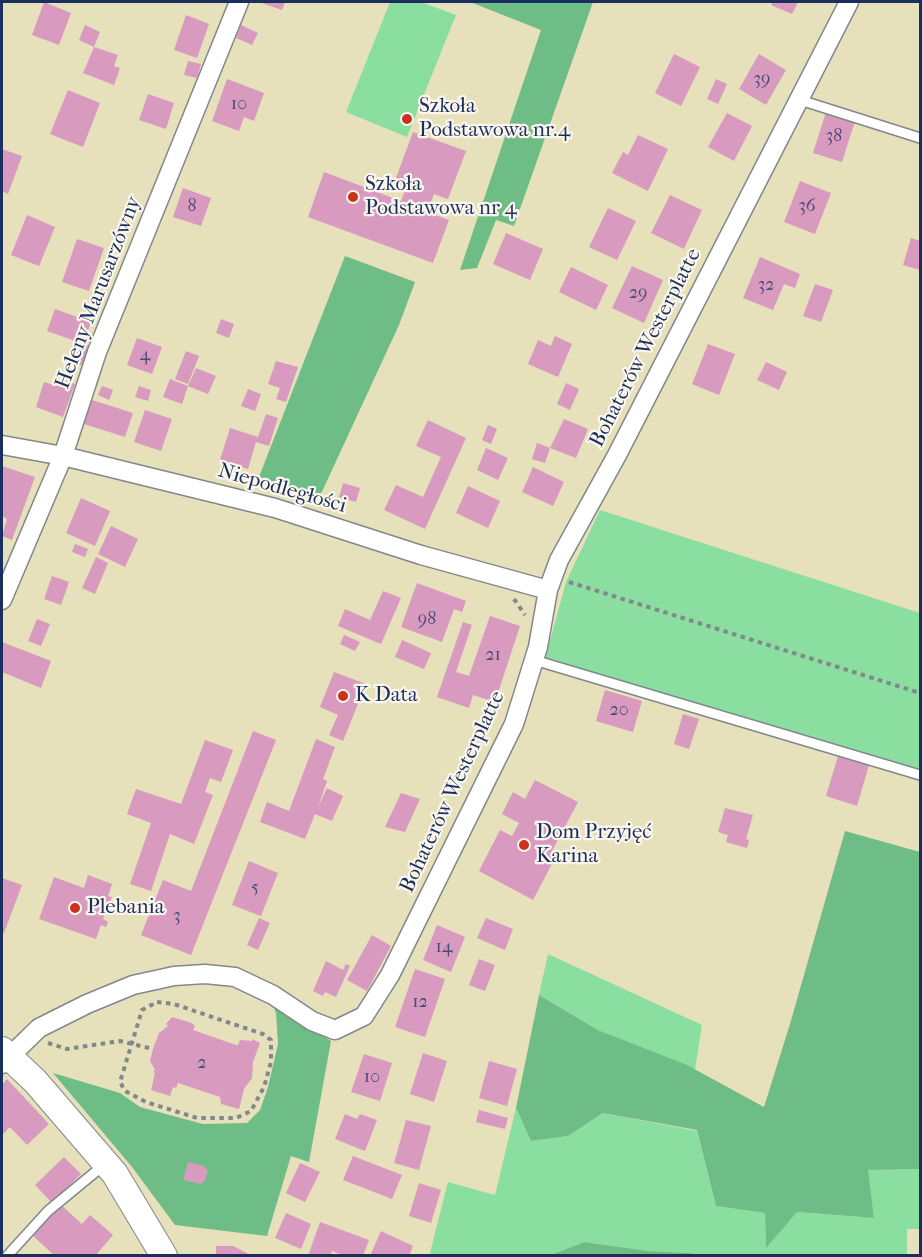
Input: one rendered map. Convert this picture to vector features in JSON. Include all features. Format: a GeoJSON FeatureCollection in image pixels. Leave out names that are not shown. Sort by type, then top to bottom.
{"type":"FeatureCollection","features":[{"type":"Feature","properties":{"kind":"main road"},"geometry":{"type":"LineString","coordinates":[[4,1057],[35,1081],[116,1174],[164,1256]]}},
{"type":"Feature","properties":{"kind":"street","name":"Heleny Marusarzówny"},"geometry":{"type":"LineString","coordinates":[[2,600],[63,456],[97,352],[239,2]]}},
{"type":"Feature","properties":{"kind":"street","name":"Bohaterów Westerplatte"},"geometry":{"type":"LineString","coordinates":[[4,1057],[39,1028],[87,1004],[133,985],[174,976],[204,974],[235,976],[273,994],[312,1021],[335,1030],[364,1016],[390,975],[514,724],[538,647],[548,590],[559,560],[617,455],[849,2]]}},
{"type":"Feature","properties":{"kind":"street","name":"Niepodległości"},"geometry":{"type":"LineString","coordinates":[[2,445],[63,456],[275,508],[421,555],[548,590]]}},
{"type":"Feature","properties":{"kind":"lane"},"geometry":{"type":"LineString","coordinates":[[800,100],[921,138]]}},
{"type":"Feature","properties":{"kind":"lane"},"geometry":{"type":"LineString","coordinates":[[534,660],[921,775]]}},
{"type":"Feature","properties":{"kind":"lane"},"geometry":{"type":"LineString","coordinates":[[7,1256],[48,1210],[106,1162]]}},
{"type":"Feature","properties":{"kind":"path"},"geometry":{"type":"LineString","coordinates":[[566,582],[921,693]]}},
{"type":"Feature","properties":{"kind":"path"},"geometry":{"type":"LineString","coordinates":[[157,1002],[174,1004],[263,1034],[271,1040],[271,1062],[264,1088],[251,1111],[236,1118],[197,1118],[146,1102],[125,1090],[120,1082],[131,1043],[142,1010],[157,1002]]}},
{"type":"Feature","properties":{"kind":"path"},"geometry":{"type":"LineString","coordinates":[[47,1043],[67,1050],[120,1041],[153,1049]]}},
{"type":"Feature","properties":{"kind":"green space"},"geometry":{"type":"Polygon","coordinates":[[[390,2],[421,2],[456,15],[407,137],[346,112],[390,2]]]}},
{"type":"Feature","properties":{"kind":"green space"},"geometry":{"type":"Polygon","coordinates":[[[470,2],[593,2],[514,226],[496,220],[477,268],[460,270],[541,30],[470,2]]]}},
{"type":"Feature","properties":{"kind":"green space"},"geometry":{"type":"Polygon","coordinates":[[[345,256],[415,282],[399,325],[320,496],[259,477],[345,256]]]}},
{"type":"Feature","properties":{"kind":"green space"},"geometry":{"type":"Polygon","coordinates":[[[600,510],[920,613],[920,769],[545,659],[566,582],[600,510]]]}},
{"type":"Feature","properties":{"kind":"green space"},"geometry":{"type":"Polygon","coordinates":[[[845,831],[920,852],[920,1169],[868,1170],[874,1218],[797,1212],[766,1248],[765,1213],[716,1206],[697,1130],[603,1113],[568,1136],[531,1141],[516,1108],[539,995],[598,1030],[687,1065],[764,1107],[845,831]]]}},
{"type":"Feature","properties":{"kind":"green space"},"geometry":{"type":"Polygon","coordinates":[[[548,954],[702,1025],[695,1070],[598,1030],[539,995],[548,954]]]}},
{"type":"Feature","properties":{"kind":"green space"},"geometry":{"type":"Polygon","coordinates":[[[271,1001],[331,1041],[309,1162],[291,1156],[267,1236],[175,1225],[132,1167],[53,1073],[120,1093],[140,1107],[203,1124],[247,1123],[260,1110],[278,1044],[276,1013],[271,1001]]]}},
{"type":"Feature","properties":{"kind":"green space"},"geometry":{"type":"Polygon","coordinates":[[[516,1108],[531,1141],[568,1136],[603,1113],[697,1131],[716,1206],[765,1213],[766,1246],[797,1212],[874,1218],[867,1170],[920,1169],[920,1229],[907,1229],[907,1255],[697,1256],[690,1253],[649,1251],[584,1242],[551,1255],[438,1256],[430,1253],[448,1182],[495,1195],[516,1108]]]}},
{"type":"Feature","properties":{"kind":"green space"},"geometry":{"type":"Polygon","coordinates":[[[584,1242],[649,1251],[697,1255],[551,1255],[584,1242]]]}},
{"type":"Feature","properties":{"kind":"building"},"geometry":{"type":"Polygon","coordinates":[[[44,2],[71,13],[59,45],[32,35],[44,2]]]}},
{"type":"Feature","properties":{"kind":"building"},"geometry":{"type":"Polygon","coordinates":[[[259,2],[285,2],[282,10],[259,2]]]}},
{"type":"Feature","properties":{"kind":"building"},"geometry":{"type":"Polygon","coordinates":[[[773,2],[798,2],[792,14],[771,5],[773,2]]]}},
{"type":"Feature","properties":{"kind":"building"},"geometry":{"type":"Polygon","coordinates":[[[186,15],[209,24],[197,58],[174,50],[186,15]]]}},
{"type":"Feature","properties":{"kind":"building"},"geometry":{"type":"Polygon","coordinates":[[[85,25],[100,32],[94,47],[79,40],[85,25]]]}},
{"type":"Feature","properties":{"kind":"building"},"geometry":{"type":"Polygon","coordinates":[[[241,25],[258,33],[252,45],[236,38],[241,25]]]}},
{"type":"Feature","properties":{"kind":"building"},"geometry":{"type":"Polygon","coordinates":[[[94,47],[118,55],[114,66],[120,68],[114,85],[83,73],[94,47]]]}},
{"type":"Feature","properties":{"kind":"building"},"geometry":{"type":"Polygon","coordinates":[[[674,54],[700,67],[681,106],[655,93],[674,54]]]}},
{"type":"Feature","properties":{"kind":"building"},"geometry":{"type":"Polygon","coordinates":[[[759,54],[786,70],[766,105],[739,89],[759,54]]]}},
{"type":"Feature","properties":{"kind":"building"},"geometry":{"type":"Polygon","coordinates":[[[188,61],[201,64],[197,78],[184,75],[188,61]]]}},
{"type":"Feature","properties":{"kind":"building"},"geometry":{"type":"Polygon","coordinates":[[[227,79],[264,93],[254,121],[244,117],[239,131],[212,121],[227,79]]]}},
{"type":"Feature","properties":{"kind":"building"},"geometry":{"type":"Polygon","coordinates":[[[716,79],[727,84],[718,104],[707,99],[716,79]]]}},
{"type":"Feature","properties":{"kind":"building"},"geometry":{"type":"Polygon","coordinates":[[[68,90],[100,103],[83,147],[50,134],[68,90]]]}},
{"type":"Feature","properties":{"kind":"building"},"geometry":{"type":"Polygon","coordinates":[[[148,94],[174,103],[166,129],[139,120],[148,94]]]}},
{"type":"Feature","properties":{"kind":"building"},"geometry":{"type":"Polygon","coordinates":[[[826,112],[855,121],[842,162],[813,153],[826,112]]]}},
{"type":"Feature","properties":{"kind":"building"},"geometry":{"type":"Polygon","coordinates":[[[727,113],[752,126],[734,161],[708,147],[727,113]]]}},
{"type":"Feature","properties":{"kind":"building","name":"Szkoła Podstawowa nr 4"},"geometry":{"type":"Polygon","coordinates":[[[413,132],[466,151],[448,199],[434,194],[427,212],[449,220],[433,263],[308,217],[324,172],[401,201],[408,183],[396,178],[413,132]]]}},
{"type":"Feature","properties":{"kind":"building"},"geometry":{"type":"Polygon","coordinates":[[[638,135],[668,149],[648,191],[612,173],[623,152],[628,155],[638,135]]]}},
{"type":"Feature","properties":{"kind":"building"},"geometry":{"type":"Polygon","coordinates":[[[2,149],[22,156],[8,194],[2,191],[2,149]]]}},
{"type":"Feature","properties":{"kind":"building"},"geometry":{"type":"Polygon","coordinates":[[[800,181],[831,193],[815,234],[784,222],[800,181]]]}},
{"type":"Feature","properties":{"kind":"building"},"geometry":{"type":"Polygon","coordinates":[[[183,188],[211,198],[201,226],[173,217],[183,188]]]}},
{"type":"Feature","properties":{"kind":"building"},"geometry":{"type":"Polygon","coordinates":[[[670,195],[702,210],[684,249],[651,233],[670,195]]]}},
{"type":"Feature","properties":{"kind":"building"},"geometry":{"type":"Polygon","coordinates":[[[608,208],[636,221],[617,260],[589,247],[608,208]]]}},
{"type":"Feature","properties":{"kind":"building"},"geometry":{"type":"Polygon","coordinates":[[[27,215],[55,227],[39,266],[11,255],[27,215]]]}},
{"type":"Feature","properties":{"kind":"building"},"geometry":{"type":"Polygon","coordinates":[[[506,233],[543,249],[530,280],[493,264],[506,233]]]}},
{"type":"Feature","properties":{"kind":"building"},"geometry":{"type":"Polygon","coordinates":[[[911,238],[920,241],[920,270],[903,265],[911,238]]]}},
{"type":"Feature","properties":{"kind":"building"},"geometry":{"type":"Polygon","coordinates":[[[77,239],[104,248],[89,291],[62,282],[77,239]]]}},
{"type":"Feature","properties":{"kind":"building"},"geometry":{"type":"Polygon","coordinates":[[[760,257],[800,274],[795,288],[784,284],[773,310],[743,298],[760,257]]]}},
{"type":"Feature","properties":{"kind":"building"},"geometry":{"type":"Polygon","coordinates":[[[632,266],[663,280],[644,323],[612,308],[632,266]]]}},
{"type":"Feature","properties":{"kind":"building"},"geometry":{"type":"Polygon","coordinates":[[[571,267],[608,285],[596,310],[559,292],[571,267]]]}},
{"type":"Feature","properties":{"kind":"building"},"geometry":{"type":"Polygon","coordinates":[[[815,284],[833,290],[821,322],[803,316],[815,284]]]}},
{"type":"Feature","properties":{"kind":"building"},"geometry":{"type":"Polygon","coordinates":[[[55,309],[91,322],[83,344],[90,346],[84,366],[72,362],[78,342],[47,331],[55,309]]]}},
{"type":"Feature","properties":{"kind":"building"},"geometry":{"type":"Polygon","coordinates":[[[221,319],[234,324],[229,338],[216,333],[221,319]]]}},
{"type":"Feature","properties":{"kind":"building"},"geometry":{"type":"Polygon","coordinates":[[[555,336],[572,344],[558,377],[528,364],[538,340],[551,346],[555,336]]]}},
{"type":"Feature","properties":{"kind":"building"},"geometry":{"type":"Polygon","coordinates":[[[137,338],[162,347],[152,374],[127,365],[137,338]]]}},
{"type":"Feature","properties":{"kind":"building"},"geometry":{"type":"Polygon","coordinates":[[[708,344],[735,354],[719,395],[692,384],[708,344]]]}},
{"type":"Feature","properties":{"kind":"building"},"geometry":{"type":"Polygon","coordinates":[[[186,351],[199,356],[188,384],[175,379],[186,351]]]}},
{"type":"Feature","properties":{"kind":"building"},"geometry":{"type":"Polygon","coordinates":[[[276,361],[298,367],[286,402],[276,399],[280,388],[268,384],[276,361]]]}},
{"type":"Feature","properties":{"kind":"building"},"geometry":{"type":"Polygon","coordinates":[[[766,362],[787,372],[779,390],[757,380],[766,362]]]}},
{"type":"Feature","properties":{"kind":"building"},"geometry":{"type":"Polygon","coordinates":[[[196,368],[216,376],[208,394],[188,386],[196,368]]]}},
{"type":"Feature","properties":{"kind":"building"},"geometry":{"type":"Polygon","coordinates":[[[60,379],[75,384],[63,417],[36,407],[44,382],[57,386],[60,379]]]}},
{"type":"Feature","properties":{"kind":"building"},"geometry":{"type":"Polygon","coordinates":[[[170,379],[188,386],[182,404],[163,397],[170,379]]]}},
{"type":"Feature","properties":{"kind":"building"},"geometry":{"type":"Polygon","coordinates":[[[566,383],[579,389],[570,410],[557,404],[566,383]]]}},
{"type":"Feature","properties":{"kind":"building"},"geometry":{"type":"Polygon","coordinates":[[[102,386],[113,390],[109,400],[98,395],[102,386]]]}},
{"type":"Feature","properties":{"kind":"building"},"geometry":{"type":"Polygon","coordinates":[[[139,386],[151,390],[148,401],[135,397],[139,386]]]}},
{"type":"Feature","properties":{"kind":"building"},"geometry":{"type":"Polygon","coordinates":[[[248,389],[261,394],[255,411],[241,406],[248,389]]]}},
{"type":"Feature","properties":{"kind":"building"},"geometry":{"type":"Polygon","coordinates":[[[92,400],[133,413],[125,437],[84,424],[92,400]]]}},
{"type":"Feature","properties":{"kind":"building"},"geometry":{"type":"Polygon","coordinates":[[[145,410],[172,419],[161,451],[134,442],[145,410]]]}},
{"type":"Feature","properties":{"kind":"building"},"geometry":{"type":"Polygon","coordinates":[[[266,414],[278,418],[269,446],[256,442],[248,469],[220,460],[230,428],[258,437],[266,414]]]}},
{"type":"Feature","properties":{"kind":"building"},"geometry":{"type":"Polygon","coordinates":[[[564,419],[588,429],[576,458],[550,448],[564,419]]]}},
{"type":"Feature","properties":{"kind":"building"},"geometry":{"type":"Polygon","coordinates":[[[428,420],[466,438],[425,529],[384,510],[396,485],[423,497],[441,457],[416,446],[428,420]]]}},
{"type":"Feature","properties":{"kind":"building"},"geometry":{"type":"Polygon","coordinates":[[[488,425],[497,429],[491,444],[482,440],[488,425]]]}},
{"type":"Feature","properties":{"kind":"building"},"geometry":{"type":"Polygon","coordinates":[[[537,443],[550,448],[545,463],[532,459],[537,443]]]}},
{"type":"Feature","properties":{"kind":"building"},"geometry":{"type":"Polygon","coordinates":[[[486,448],[508,458],[498,480],[477,470],[486,448]]]}},
{"type":"Feature","properties":{"kind":"building"},"geometry":{"type":"Polygon","coordinates":[[[2,466],[35,477],[12,540],[2,536],[7,519],[2,516],[2,466]]]}},
{"type":"Feature","properties":{"kind":"building"},"geometry":{"type":"Polygon","coordinates":[[[533,467],[564,482],[553,506],[522,492],[533,467]]]}},
{"type":"Feature","properties":{"kind":"building"},"geometry":{"type":"Polygon","coordinates":[[[343,483],[360,488],[356,502],[339,497],[343,483]]]}},
{"type":"Feature","properties":{"kind":"building"},"geometry":{"type":"Polygon","coordinates":[[[468,486],[500,501],[488,528],[456,513],[468,486]]]}},
{"type":"Feature","properties":{"kind":"building"},"geometry":{"type":"Polygon","coordinates":[[[81,498],[110,511],[95,546],[66,533],[81,498]]]}},
{"type":"Feature","properties":{"kind":"building"},"geometry":{"type":"Polygon","coordinates":[[[111,526],[138,539],[125,567],[98,554],[111,526]]]}},
{"type":"Feature","properties":{"kind":"building"},"geometry":{"type":"Polygon","coordinates":[[[75,544],[88,549],[85,557],[72,552],[75,544]]]}},
{"type":"Feature","properties":{"kind":"building"},"geometry":{"type":"Polygon","coordinates":[[[96,557],[108,563],[95,594],[82,588],[96,557]]]}},
{"type":"Feature","properties":{"kind":"building"},"geometry":{"type":"Polygon","coordinates":[[[52,576],[69,582],[61,605],[44,599],[52,576]]]}},
{"type":"Feature","properties":{"kind":"building"},"geometry":{"type":"Polygon","coordinates":[[[417,583],[466,601],[462,612],[454,609],[442,642],[401,627],[417,583]]]}},
{"type":"Feature","properties":{"kind":"building"},"geometry":{"type":"Polygon","coordinates":[[[383,591],[401,598],[381,644],[338,626],[345,609],[370,620],[383,591]]]}},
{"type":"Feature","properties":{"kind":"building"},"geometry":{"type":"Polygon","coordinates":[[[490,616],[520,626],[495,702],[473,695],[469,708],[437,697],[463,622],[472,625],[456,672],[469,676],[490,616]]]}},
{"type":"Feature","properties":{"kind":"building"},"geometry":{"type":"Polygon","coordinates":[[[37,619],[50,624],[41,646],[28,641],[37,619]]]}},
{"type":"Feature","properties":{"kind":"building"},"geometry":{"type":"Polygon","coordinates":[[[344,635],[360,642],[355,651],[340,644],[344,635]]]}},
{"type":"Feature","properties":{"kind":"building"},"geometry":{"type":"Polygon","coordinates":[[[402,640],[431,653],[424,669],[395,657],[402,640]]]}},
{"type":"Feature","properties":{"kind":"building"},"geometry":{"type":"Polygon","coordinates":[[[2,642],[51,661],[41,688],[2,672],[2,642]]]}},
{"type":"Feature","properties":{"kind":"building","name":"K Data"},"geometry":{"type":"Polygon","coordinates":[[[334,672],[366,684],[343,741],[329,735],[338,715],[320,707],[334,672]]]}},
{"type":"Feature","properties":{"kind":"building"},"geometry":{"type":"Polygon","coordinates":[[[605,690],[642,701],[633,732],[596,721],[605,690]]]}},
{"type":"Feature","properties":{"kind":"building"},"geometry":{"type":"Polygon","coordinates":[[[683,714],[699,719],[689,749],[674,744],[683,714]]]}},
{"type":"Feature","properties":{"kind":"building"},"geometry":{"type":"Polygon","coordinates":[[[253,731],[276,740],[191,955],[141,935],[163,880],[191,891],[253,731]]]}},
{"type":"Feature","properties":{"kind":"building"},"geometry":{"type":"Polygon","coordinates":[[[316,739],[335,747],[323,779],[327,781],[318,807],[327,788],[343,796],[332,821],[315,814],[305,839],[260,822],[267,802],[289,811],[316,739]]]}},
{"type":"Feature","properties":{"kind":"building"},"geometry":{"type":"Polygon","coordinates":[[[205,740],[233,750],[221,782],[210,778],[205,792],[213,795],[194,844],[170,834],[151,891],[130,884],[151,823],[127,814],[136,789],[181,804],[205,740]]]}},
{"type":"Feature","properties":{"kind":"building"},"geometry":{"type":"Polygon","coordinates":[[[838,756],[869,765],[857,806],[826,796],[838,756]]]}},
{"type":"Feature","properties":{"kind":"building","name":"Dom Przyjęć Karina"},"geometry":{"type":"Polygon","coordinates":[[[535,780],[578,802],[551,853],[556,856],[533,900],[479,871],[500,830],[512,836],[519,823],[502,814],[513,792],[525,799],[535,780]]]}},
{"type":"Feature","properties":{"kind":"building"},"geometry":{"type":"Polygon","coordinates":[[[401,793],[420,799],[405,832],[385,827],[401,793]]]}},
{"type":"Feature","properties":{"kind":"building"},"geometry":{"type":"Polygon","coordinates":[[[725,808],[753,815],[746,839],[749,840],[747,848],[726,842],[728,835],[718,832],[725,808]]]}},
{"type":"Feature","properties":{"kind":"building"},"geometry":{"type":"Polygon","coordinates":[[[249,861],[278,873],[261,916],[232,905],[249,861]]]}},
{"type":"Feature","properties":{"kind":"building","name":"Plebania"},"geometry":{"type":"Polygon","coordinates":[[[88,875],[112,884],[108,896],[112,897],[103,919],[108,922],[106,927],[101,925],[96,939],[39,919],[54,877],[84,888],[88,875]]]}},
{"type":"Feature","properties":{"kind":"building"},"geometry":{"type":"Polygon","coordinates":[[[2,878],[22,885],[4,933],[2,932],[2,878]]]}},
{"type":"Feature","properties":{"kind":"building"},"geometry":{"type":"Polygon","coordinates":[[[259,918],[270,923],[258,950],[247,945],[259,918]]]}},
{"type":"Feature","properties":{"kind":"building"},"geometry":{"type":"Polygon","coordinates":[[[486,918],[513,929],[505,950],[477,938],[486,918]]]}},
{"type":"Feature","properties":{"kind":"building"},"geometry":{"type":"Polygon","coordinates":[[[437,925],[465,937],[451,972],[423,960],[437,925]]]}},
{"type":"Feature","properties":{"kind":"building"},"geometry":{"type":"Polygon","coordinates":[[[372,935],[391,946],[367,991],[347,980],[372,935]]]}},
{"type":"Feature","properties":{"kind":"building"},"geometry":{"type":"Polygon","coordinates":[[[479,959],[495,965],[485,991],[469,985],[479,959]]]}},
{"type":"Feature","properties":{"kind":"building"},"geometry":{"type":"Polygon","coordinates":[[[326,961],[343,970],[346,964],[350,966],[336,997],[325,992],[323,996],[313,991],[326,961]]]}},
{"type":"Feature","properties":{"kind":"building"},"geometry":{"type":"Polygon","coordinates":[[[415,969],[445,979],[425,1037],[395,1027],[415,969]]]}},
{"type":"Feature","properties":{"kind":"building"},"geometry":{"type":"Polygon","coordinates":[[[172,1017],[192,1023],[195,1026],[193,1030],[236,1045],[240,1040],[252,1041],[252,1039],[260,1043],[253,1062],[252,1078],[244,1089],[239,1109],[221,1104],[220,1097],[178,1083],[176,1088],[173,1087],[170,1096],[151,1090],[155,1073],[150,1061],[153,1049],[159,1033],[168,1026],[166,1024],[172,1017]]]}},
{"type":"Feature","properties":{"kind":"building"},"geometry":{"type":"Polygon","coordinates":[[[423,1053],[447,1061],[434,1102],[410,1094],[423,1053]]]}},
{"type":"Feature","properties":{"kind":"building"},"geometry":{"type":"Polygon","coordinates":[[[364,1054],[392,1063],[380,1101],[351,1092],[364,1054]]]}},
{"type":"Feature","properties":{"kind":"building"},"geometry":{"type":"Polygon","coordinates":[[[489,1061],[517,1069],[507,1106],[479,1098],[489,1061]]]}},
{"type":"Feature","properties":{"kind":"building"},"geometry":{"type":"Polygon","coordinates":[[[7,1079],[49,1124],[27,1145],[10,1127],[2,1135],[2,1085],[7,1079]]]}},
{"type":"Feature","properties":{"kind":"building"},"geometry":{"type":"Polygon","coordinates":[[[479,1110],[508,1118],[505,1129],[476,1122],[479,1110]]]}},
{"type":"Feature","properties":{"kind":"building"},"geometry":{"type":"Polygon","coordinates":[[[345,1114],[357,1119],[360,1114],[377,1120],[365,1151],[335,1139],[345,1114]]]}},
{"type":"Feature","properties":{"kind":"building"},"geometry":{"type":"Polygon","coordinates":[[[406,1120],[431,1126],[419,1170],[394,1163],[406,1120]]]}},
{"type":"Feature","properties":{"kind":"building"},"geometry":{"type":"Polygon","coordinates":[[[353,1156],[402,1175],[392,1199],[343,1180],[353,1156]]]}},
{"type":"Feature","properties":{"kind":"building"},"geometry":{"type":"Polygon","coordinates":[[[64,1157],[81,1174],[52,1203],[35,1185],[64,1157]]]}},
{"type":"Feature","properties":{"kind":"building"},"geometry":{"type":"Polygon","coordinates":[[[188,1162],[204,1166],[208,1172],[201,1184],[183,1180],[188,1162]]]}},
{"type":"Feature","properties":{"kind":"building"},"geometry":{"type":"Polygon","coordinates":[[[300,1163],[320,1172],[305,1202],[286,1193],[300,1163]]]}},
{"type":"Feature","properties":{"kind":"building"},"geometry":{"type":"Polygon","coordinates":[[[419,1183],[441,1190],[431,1223],[409,1216],[419,1183]]]}},
{"type":"Feature","properties":{"kind":"building"},"geometry":{"type":"Polygon","coordinates":[[[60,1204],[82,1224],[90,1215],[113,1235],[95,1256],[55,1256],[32,1235],[60,1204]]]}},
{"type":"Feature","properties":{"kind":"building"},"geometry":{"type":"Polygon","coordinates":[[[286,1213],[311,1224],[301,1249],[275,1238],[286,1213]]]}},
{"type":"Feature","properties":{"kind":"building"},"geometry":{"type":"Polygon","coordinates":[[[320,1222],[369,1240],[363,1256],[345,1256],[332,1251],[330,1256],[308,1256],[320,1222]]]}},
{"type":"Feature","properties":{"kind":"building"},"geometry":{"type":"Polygon","coordinates":[[[381,1231],[413,1246],[409,1256],[370,1256],[381,1231]]]}},
{"type":"Feature","properties":{"kind":"building"},"geometry":{"type":"Polygon","coordinates":[[[216,1246],[233,1246],[247,1253],[247,1256],[216,1256],[216,1246]]]}},
{"type":"Feature","properties":{"kind":"place","name":"Szkoła Podstawowa nr.4"},"geometry":{"type":"Point","coordinates":[407,119]}},
{"type":"Feature","properties":{"kind":"place","name":"Szkoła Podstawowa nr 4"},"geometry":{"type":"Point","coordinates":[353,197]}},
{"type":"Feature","properties":{"kind":"place","name":"K Data"},"geometry":{"type":"Point","coordinates":[343,696]}},
{"type":"Feature","properties":{"kind":"place","name":"Dom Przyjęć Karina"},"geometry":{"type":"Point","coordinates":[524,845]}},
{"type":"Feature","properties":{"kind":"place","name":"Plebania"},"geometry":{"type":"Point","coordinates":[75,908]}}]}
